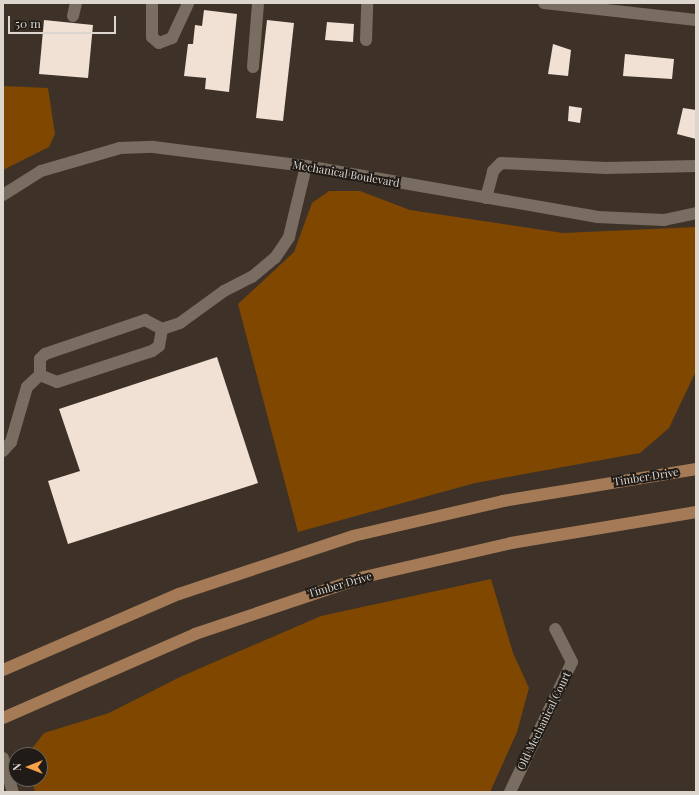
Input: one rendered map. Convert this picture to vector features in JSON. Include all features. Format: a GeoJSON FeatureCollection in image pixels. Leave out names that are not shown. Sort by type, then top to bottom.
{"type":"FeatureCollection","features":[{"type":"Feature","properties":{"kind":"main road","name":"Timber Drive"},"geometry":{"type":"LineString","coordinates":[[3,670],[179,594],[353,536],[503,501],[696,469]]}},
{"type":"Feature","properties":{"kind":"main road","name":"Timber Drive"},"geometry":{"type":"LineString","coordinates":[[3,718],[195,634],[357,580],[512,543],[696,512]]}},
{"type":"Feature","properties":{"kind":"street"},"geometry":{"type":"LineString","coordinates":[[73,16],[76,3]]}},
{"type":"Feature","properties":{"kind":"street"},"geometry":{"type":"LineString","coordinates":[[152,3],[152,37],[159,43],[172,38],[188,3]]}},
{"type":"Feature","properties":{"kind":"street"},"geometry":{"type":"LineString","coordinates":[[253,66],[258,3]]}},
{"type":"Feature","properties":{"kind":"street"},"geometry":{"type":"LineString","coordinates":[[366,3],[366,40]]}},
{"type":"Feature","properties":{"kind":"street"},"geometry":{"type":"LineString","coordinates":[[544,3],[696,20]]}},
{"type":"Feature","properties":{"kind":"street","name":"Mechanical Boulevard"},"geometry":{"type":"LineString","coordinates":[[3,195],[41,171],[120,148],[193,150],[306,166],[486,198],[629,220],[664,220],[696,213]]}},
{"type":"Feature","properties":{"kind":"street"},"geometry":{"type":"LineString","coordinates":[[486,198],[494,172],[501,163],[606,168],[696,166]]}},
{"type":"Feature","properties":{"kind":"street"},"geometry":{"type":"LineString","coordinates":[[3,451],[11,442],[26,388],[40,375],[40,359],[45,354],[145,320],[162,329],[180,323],[224,291],[252,277],[275,258],[290,237],[306,166]]}},
{"type":"Feature","properties":{"kind":"street"},"geometry":{"type":"LineString","coordinates":[[40,375],[57,382],[152,352],[159,346],[162,329]]}},
{"type":"Feature","properties":{"kind":"street","name":"Old Mechanical Court"},"geometry":{"type":"LineString","coordinates":[[510,792],[572,662],[555,629]]}},
{"type":"Feature","properties":{"kind":"street"},"geometry":{"type":"LineString","coordinates":[[3,758],[12,792]]}},
{"type":"Feature","properties":{"kind":"shaded area"},"geometry":{"type":"Polygon","coordinates":[[[3,86],[48,88],[55,134],[49,147],[3,170],[3,86]]]}},
{"type":"Feature","properties":{"kind":"shaded area"},"geometry":{"type":"Polygon","coordinates":[[[329,191],[360,191],[410,210],[563,233],[696,227],[696,371],[669,428],[640,453],[475,483],[298,532],[238,304],[294,252],[312,203],[329,191]]]}},
{"type":"Feature","properties":{"kind":"shaded area"},"geometry":{"type":"Polygon","coordinates":[[[491,579],[513,653],[529,688],[517,732],[490,792],[35,792],[34,787],[48,787],[48,747],[33,747],[44,733],[109,713],[180,677],[321,616],[491,579]]]}},
{"type":"Feature","properties":{"kind":"building"},"geometry":{"type":"Polygon","coordinates":[[[204,10],[237,14],[229,92],[205,89],[206,78],[184,76],[188,44],[193,44],[195,25],[202,26],[204,10]]]}},
{"type":"Feature","properties":{"kind":"building"},"geometry":{"type":"Polygon","coordinates":[[[44,20],[93,25],[88,78],[39,74],[44,20]]]}},
{"type":"Feature","properties":{"kind":"building"},"geometry":{"type":"Polygon","coordinates":[[[267,20],[294,23],[283,121],[256,118],[267,20]]]}},
{"type":"Feature","properties":{"kind":"building"},"geometry":{"type":"Polygon","coordinates":[[[327,22],[354,24],[353,42],[325,40],[327,22]]]}},
{"type":"Feature","properties":{"kind":"building"},"geometry":{"type":"Polygon","coordinates":[[[553,44],[571,50],[568,76],[548,74],[553,44]]]}},
{"type":"Feature","properties":{"kind":"building"},"geometry":{"type":"Polygon","coordinates":[[[625,54],[674,59],[672,79],[623,76],[625,54]]]}},
{"type":"Feature","properties":{"kind":"building"},"geometry":{"type":"Polygon","coordinates":[[[569,106],[582,108],[580,123],[568,121],[569,106]]]}},
{"type":"Feature","properties":{"kind":"building"},"geometry":{"type":"Polygon","coordinates":[[[683,108],[696,110],[696,139],[677,134],[683,108]]]}},
{"type":"Feature","properties":{"kind":"building"},"geometry":{"type":"Polygon","coordinates":[[[217,357],[258,483],[68,544],[48,481],[80,471],[59,409],[217,357]]]}}]}
